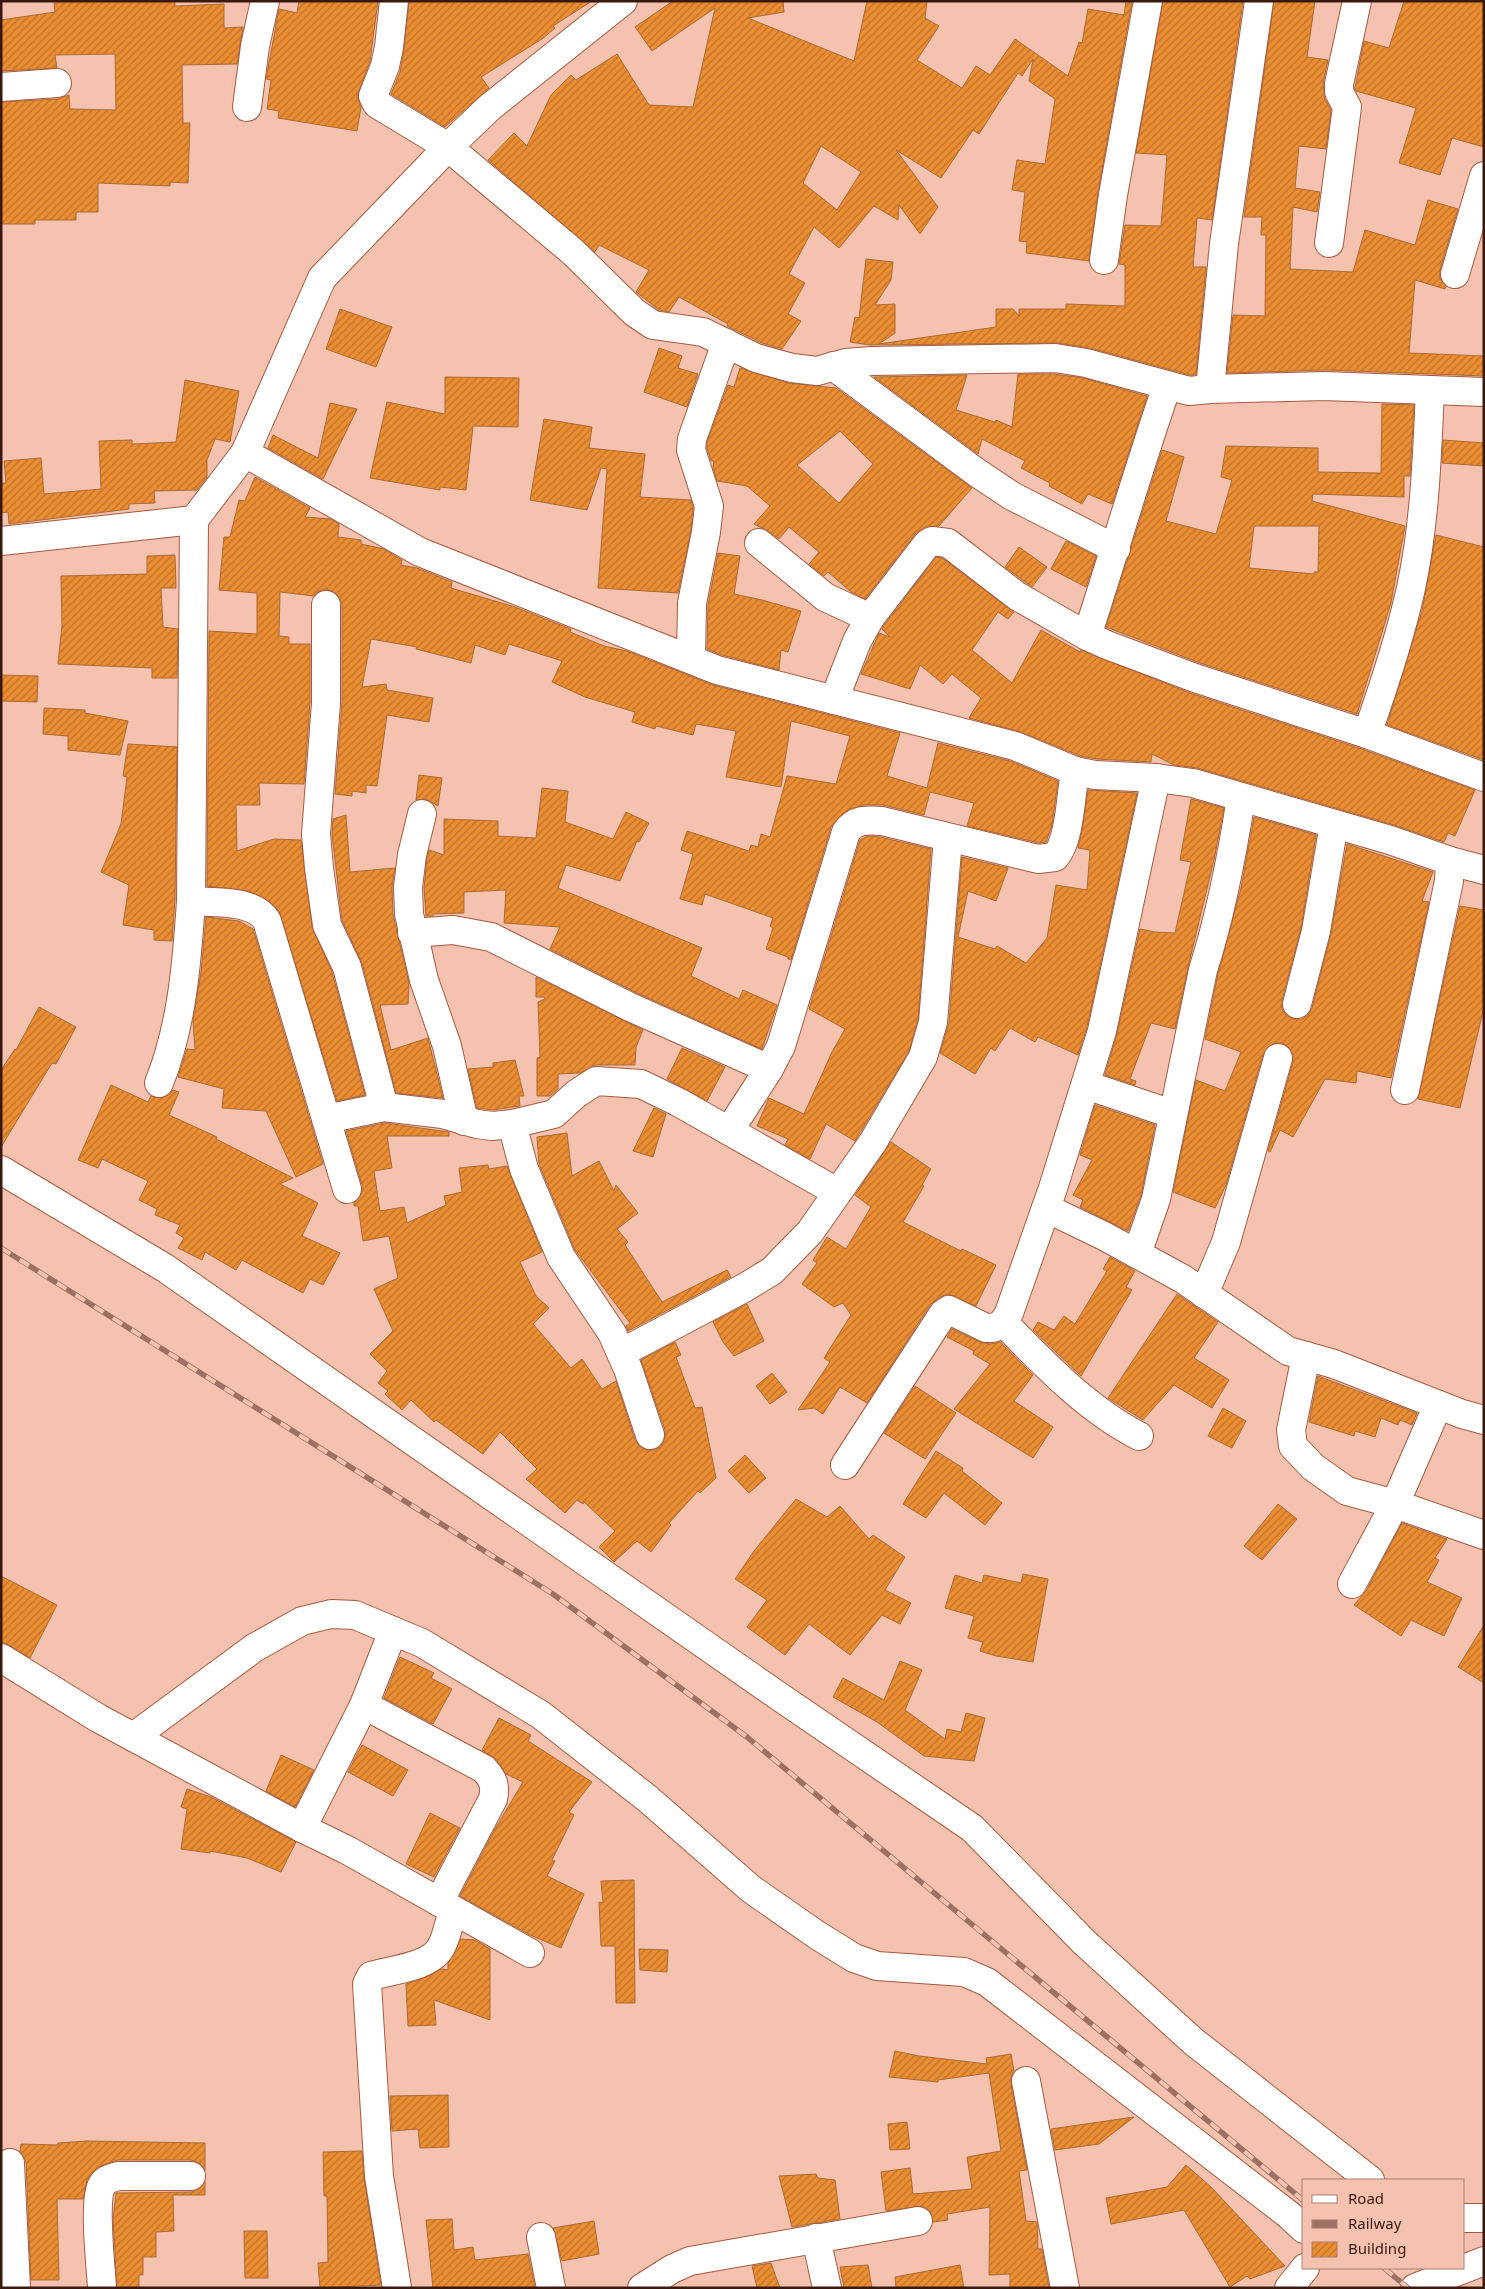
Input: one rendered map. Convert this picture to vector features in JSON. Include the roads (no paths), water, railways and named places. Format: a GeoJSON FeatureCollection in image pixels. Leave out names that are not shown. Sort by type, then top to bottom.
{"type":"FeatureCollection","features":[{"type":"Feature","properties":{"kind":"street"},"geometry":{"type":"LineString","coordinates":[[247,107],[255,46],[265,1]]}},
{"type":"Feature","properties":{"kind":"street"},"geometry":{"type":"LineString","coordinates":[[394,1],[385,66],[373,96],[377,104],[448,147],[573,252],[634,312],[653,325],[703,332],[756,358],[792,368],[817,371],[846,363],[1055,358],[1086,363],[1189,391],[1324,386],[1484,392]]}},
{"type":"Feature","properties":{"kind":"street"},"geometry":{"type":"LineString","coordinates":[[1104,260],[1112,195],[1148,1]]}},
{"type":"Feature","properties":{"kind":"street"},"geometry":{"type":"LineString","coordinates":[[1210,389],[1224,244],[1259,1]]}},
{"type":"Feature","properties":{"kind":"street"},"geometry":{"type":"LineString","coordinates":[[1329,243],[1347,107],[1339,92],[1339,84],[1358,1]]}},
{"type":"Feature","properties":{"kind":"street"},"geometry":{"type":"LineString","coordinates":[[159,1083],[171,1053],[179,1011],[188,948],[191,901],[194,520],[245,453],[322,278],[448,147],[490,107],[617,3]]}},
{"type":"Feature","properties":{"kind":"street"},"geometry":{"type":"LineString","coordinates":[[1,87],[56,83]]}},
{"type":"Feature","properties":{"kind":"street"},"geometry":{"type":"LineString","coordinates":[[1455,274],[1484,176]]}},
{"type":"Feature","properties":{"kind":"street"},"geometry":{"type":"LineString","coordinates":[[691,659],[692,602],[706,532],[709,506],[691,450],[692,439],[726,343]]}},
{"type":"Feature","properties":{"kind":"street"},"geometry":{"type":"LineString","coordinates":[[834,366],[983,477],[1012,496],[1116,549]]}},
{"type":"Feature","properties":{"kind":"street"},"geometry":{"type":"LineString","coordinates":[[1087,636],[1116,549],[1143,456],[1167,386]]}},
{"type":"Feature","properties":{"kind":"street"},"geometry":{"type":"LineString","coordinates":[[1367,734],[1396,647],[1411,587],[1426,479],[1430,390]]}},
{"type":"Feature","properties":{"kind":"street"},"geometry":{"type":"LineString","coordinates":[[245,453],[420,552],[717,670],[1015,746],[1075,771],[1193,783],[1390,840],[1450,861],[1484,870]]}},
{"type":"Feature","properties":{"kind":"street"},"geometry":{"type":"LineString","coordinates":[[1,541],[194,520]]}},
{"type":"Feature","properties":{"kind":"street"},"geometry":{"type":"LineString","coordinates":[[834,700],[857,641],[870,618],[927,544],[938,541],[948,543],[1017,596],[1087,636],[1195,678],[1367,734],[1484,777]]}},
{"type":"Feature","properties":{"kind":"street"},"geometry":{"type":"LineString","coordinates":[[759,544],[825,597],[870,618]]}},
{"type":"Feature","properties":{"kind":"street"},"geometry":{"type":"LineString","coordinates":[[326,605],[326,702],[316,834],[319,868],[327,925],[347,967],[384,1107]]}},
{"type":"Feature","properties":{"kind":"street"},"geometry":{"type":"LineString","coordinates":[[729,1131],[769,1069],[781,1046],[846,832],[850,827],[857,822],[882,821],[1038,859],[1055,857],[1062,850],[1075,771]]}},
{"type":"Feature","properties":{"kind":"street"},"geometry":{"type":"LineString","coordinates":[[845,1465],[943,1314],[949,1310],[956,1311],[986,1328],[1004,1323],[1009,1313],[1046,1208],[1102,1031],[1156,778]]}},
{"type":"Feature","properties":{"kind":"street"},"geometry":{"type":"LineString","coordinates":[[1137,1254],[1156,1199],[1203,970],[1214,936],[1232,853],[1241,798]]}},
{"type":"Feature","properties":{"kind":"street"},"geometry":{"type":"LineString","coordinates":[[422,814],[412,855],[408,887],[409,914],[424,980],[447,1046],[464,1121]]}},
{"type":"Feature","properties":{"kind":"street"},"geometry":{"type":"LineString","coordinates":[[1297,1004],[1316,931],[1334,824]]}},
{"type":"Feature","properties":{"kind":"street"},"geometry":{"type":"LineString","coordinates":[[620,1353],[744,1288],[772,1271],[810,1232],[873,1142],[923,1057],[932,1022],[948,838]]}},
{"type":"Feature","properties":{"kind":"street"},"geometry":{"type":"LineString","coordinates":[[1405,1090],[1449,881],[1450,861]]}},
{"type":"Feature","properties":{"kind":"street"},"geometry":{"type":"LineString","coordinates":[[191,901],[248,907],[262,912],[267,921],[347,1189]]}},
{"type":"Feature","properties":{"kind":"street"},"geometry":{"type":"LineString","coordinates":[[412,933],[453,930],[491,937],[630,1007],[769,1069]]}},
{"type":"Feature","properties":{"kind":"street"},"geometry":{"type":"LineString","coordinates":[[1204,1294],[1226,1242],[1278,1058]]}},
{"type":"Feature","properties":{"kind":"street"},"geometry":{"type":"LineString","coordinates":[[326,1120],[384,1107],[443,1114],[464,1121],[492,1126],[512,1124],[554,1114],[586,1085],[596,1081],[641,1084],[837,1192]]}},
{"type":"Feature","properties":{"kind":"street"},"geometry":{"type":"LineString","coordinates":[[1086,1085],[1172,1114]]}},
{"type":"Feature","properties":{"kind":"street"},"geometry":{"type":"LineString","coordinates":[[512,1124],[524,1169],[561,1258],[612,1333],[637,1392],[650,1435]]}},
{"type":"Feature","properties":{"kind":"street"},"geometry":{"type":"LineString","coordinates":[[1,1170],[165,1268],[777,1695],[972,1828],[1085,1943],[1194,2042],[1369,2179]]}},
{"type":"Feature","properties":{"kind":"street"},"geometry":{"type":"LineString","coordinates":[[1046,1208],[1137,1254],[1183,1280],[1288,1352],[1334,1364],[1484,1420]]}},
{"type":"Feature","properties":{"kind":"street"},"geometry":{"type":"LineString","coordinates":[[1004,1323],[1037,1358],[1114,1423],[1139,1436]]}},
{"type":"Feature","properties":{"kind":"street"},"geometry":{"type":"LineString","coordinates":[[1306,1356],[1291,1430],[1293,1446],[1312,1467],[1347,1491],[1395,1504],[1484,1535]]}},
{"type":"Feature","properties":{"kind":"street"},"geometry":{"type":"LineString","coordinates":[[1352,1584],[1395,1504],[1438,1404]]}},
{"type":"Feature","properties":{"kind":"street"},"geometry":{"type":"LineString","coordinates":[[133,1736],[254,1648],[302,1620],[331,1614],[355,1615],[422,1643],[542,1715],[648,1799],[750,1889],[854,1958],[877,1966],[964,1972],[987,1982],[1290,2215],[1302,2227]]}},
{"type":"Feature","properties":{"kind":"street"},"geometry":{"type":"LineString","coordinates":[[302,1828],[364,1705],[393,1631]]}},
{"type":"Feature","properties":{"kind":"street"},"geometry":{"type":"LineString","coordinates":[[1,1658],[133,1736],[302,1828],[347,1850],[530,1953]]}},
{"type":"Feature","properties":{"kind":"street"},"geometry":{"type":"LineString","coordinates":[[364,1705],[484,1769],[493,1779],[495,1788],[493,1799],[446,1906],[442,1946],[437,1955],[416,1965],[371,1976],[367,1984],[379,2176],[397,2288]]}},
{"type":"Feature","properties":{"kind":"street"},"geometry":{"type":"LineString","coordinates":[[1026,2082],[1065,2288]]}},
{"type":"Feature","properties":{"kind":"street"},"geometry":{"type":"LineString","coordinates":[[10,2163],[16,2288]]}},
{"type":"Feature","properties":{"kind":"street"},"geometry":{"type":"LineString","coordinates":[[102,2288],[98,2214],[102,2184],[109,2178],[118,2176],[191,2176]]}},
{"type":"Feature","properties":{"kind":"street"},"geometry":{"type":"LineString","coordinates":[[1465,2218],[1484,2218]]}},
{"type":"Feature","properties":{"kind":"street"},"geometry":{"type":"LineString","coordinates":[[642,2288],[672,2269],[690,2261],[918,2221]]}},
{"type":"Feature","properties":{"kind":"street"},"geometry":{"type":"LineString","coordinates":[[541,2237],[551,2288]]}},
{"type":"Feature","properties":{"kind":"street"},"geometry":{"type":"LineString","coordinates":[[816,2238],[827,2288]]}},
{"type":"Feature","properties":{"kind":"street"},"geometry":{"type":"LineString","coordinates":[[1465,2268],[1484,2261]]}},
{"type":"Feature","properties":{"kind":"street"},"geometry":{"type":"LineString","coordinates":[[1289,2288],[1304,2269]]}},
{"type":"Feature","properties":{"kind":"street"},"geometry":{"type":"LineString","coordinates":[[1415,2288],[1464,2269]]}},
{"type":"Feature","properties":{"kind":"railway"},"geometry":{"type":"LineString","coordinates":[[1,1248],[553,1594],[747,1737],[1302,2199]]}},
{"type":"Feature","properties":{"kind":"railway"},"geometry":{"type":"LineString","coordinates":[[1385,2269],[1408,2288]]}}]}
